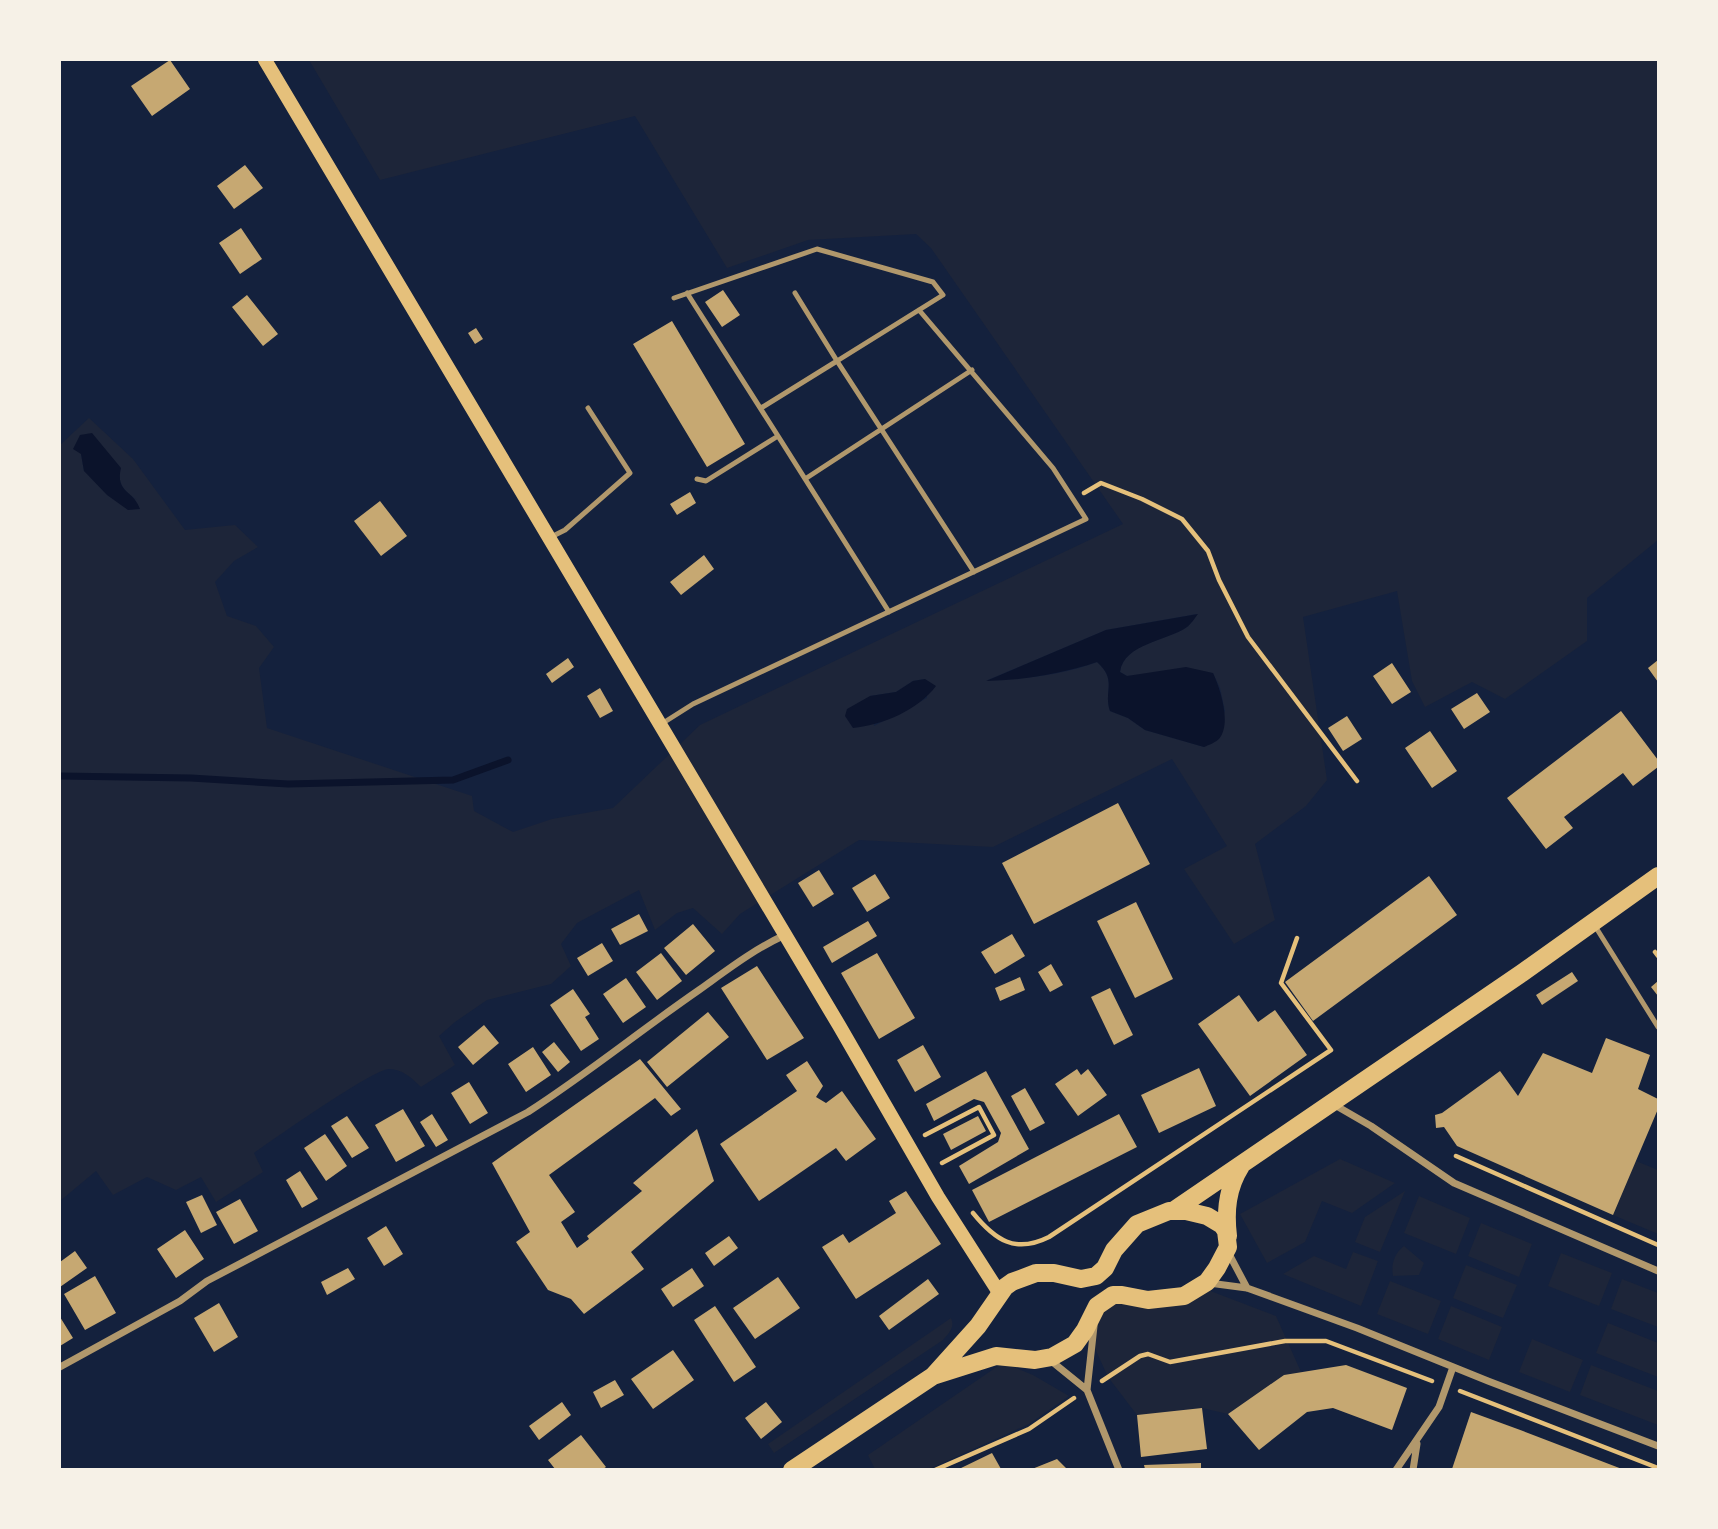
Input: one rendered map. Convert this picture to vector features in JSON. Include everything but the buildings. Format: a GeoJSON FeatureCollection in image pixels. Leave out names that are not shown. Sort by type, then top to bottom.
{"type":"FeatureCollection","features":[{"type":"Feature","properties":{"kind":"main road"},"geometry":{"type":"LineString","coordinates":[[265,60],[938,1197],[1000,1294]]}},
{"type":"Feature","properties":{"kind":"main road"},"geometry":{"type":"LineString","coordinates":[[1173,1211],[1593,924],[1658,876]]}},
{"type":"Feature","properties":{"kind":"main road"},"geometry":{"type":"LineString","coordinates":[[978,1326],[979,1340],[988,1352],[996,1356],[1035,1360],[1048,1358],[1075,1344],[1086,1330],[1096,1308],[1110,1296],[1141,1300],[1175,1298],[1207,1282],[1217,1268],[1227,1244],[1228,1195],[1235,1175],[1243,1164]]}},
{"type":"Feature","properties":{"kind":"main road"},"geometry":{"type":"LineString","coordinates":[[792,1469],[933,1376],[978,1326],[1000,1294],[1012,1282],[1037,1273],[1054,1273],[1077,1279],[1096,1276],[1137,1224],[1161,1213],[1186,1211],[1211,1217],[1222,1225],[1227,1244]]}},
{"type":"Feature","properties":{"kind":"main road"},"geometry":{"type":"LineString","coordinates":[[933,1376],[996,1356]]}},
{"type":"Feature","properties":{"kind":"street"},"geometry":{"type":"LineString","coordinates":[[60,1367],[180,1301],[207,1281],[528,1112],[575,1082],[638,1033],[761,946],[785,935]]}},
{"type":"Feature","properties":{"kind":"street"},"geometry":{"type":"LineString","coordinates":[[1333,1103],[1454,1183],[1658,1271]]}},
{"type":"Feature","properties":{"kind":"street"},"geometry":{"type":"LineString","coordinates":[[1227,1244],[1247,1288]]}},
{"type":"Feature","properties":{"kind":"street"},"geometry":{"type":"LineString","coordinates":[[1207,1282],[1247,1288],[1357,1328],[1658,1446]]}},
{"type":"Feature","properties":{"kind":"street"},"geometry":{"type":"LineString","coordinates":[[1096,1308],[1087,1390],[1119,1469]]}},
{"type":"Feature","properties":{"kind":"street"},"geometry":{"type":"LineString","coordinates":[[1048,1358],[1087,1390]]}},
{"type":"Feature","properties":{"kind":"street"},"geometry":{"type":"LineString","coordinates":[[1396,1469],[1439,1406],[1454,1367]]}},
{"type":"Feature","properties":{"kind":"street"},"geometry":{"type":"LineString","coordinates":[[1413,1469],[1418,1440]]}},
{"type":"Feature","properties":{"kind":"lane"},"geometry":{"type":"LineString","coordinates":[[674,298],[817,249],[933,282],[943,295],[761,408]]}},
{"type":"Feature","properties":{"kind":"lane"},"geometry":{"type":"LineString","coordinates":[[687,293],[889,611]]}},
{"type":"Feature","properties":{"kind":"lane"},"geometry":{"type":"LineString","coordinates":[[795,293],[974,572]]}},
{"type":"Feature","properties":{"kind":"lane"},"geometry":{"type":"LineString","coordinates":[[660,724],[693,704],[1086,519],[1053,468],[919,310]]}},
{"type":"Feature","properties":{"kind":"lane"},"geometry":{"type":"LineString","coordinates":[[805,479],[972,370]]}},
{"type":"Feature","properties":{"kind":"lane"},"geometry":{"type":"LineString","coordinates":[[549,538],[565,530],[631,473],[588,408]]}},
{"type":"Feature","properties":{"kind":"lane"},"geometry":{"type":"LineString","coordinates":[[697,479],[706,481],[778,436]]}},
{"type":"Feature","properties":{"kind":"lane"},"geometry":{"type":"LineString","coordinates":[[1593,924],[1658,1027]]}},
{"type":"Feature","properties":{"kind":"path"},"geometry":{"type":"LineString","coordinates":[[1073,499],[1101,482],[1182,519],[1208,551],[1219,580],[1248,637],[1357,781]]}},
{"type":"Feature","properties":{"kind":"path"},"geometry":{"type":"LineString","coordinates":[[966,1204],[986,1228],[996,1235],[1018,1245],[1032,1246],[1331,1049],[1281,983],[1297,938]]}},
{"type":"Feature","properties":{"kind":"path"},"geometry":{"type":"LineString","coordinates":[[925,1135],[979,1107],[994,1135],[942,1163]]}},
{"type":"Feature","properties":{"kind":"path"},"geometry":{"type":"LineString","coordinates":[[1456,1157],[1658,1245]]}},
{"type":"Feature","properties":{"kind":"path"},"geometry":{"type":"LineString","coordinates":[[935,1469],[1028,1429],[1140,1356],[1148,1354],[1170,1362],[1285,1341],[1326,1341],[1445,1385]]}},
{"type":"Feature","properties":{"kind":"path"},"geometry":{"type":"LineString","coordinates":[[1458,1390],[1658,1468]]}},
{"type":"Feature","properties":{"kind":"shaded area"},"geometry":{"type":"Polygon","coordinates":[[[309,60],[1658,60],[1658,540],[1587,598],[1587,641],[1505,699],[1472,682],[1425,707],[1412,681],[1397,591],[1303,617],[1327,780],[1306,806],[1255,844],[1275,920],[1234,944],[1184,869],[1227,846],[1172,759],[993,847],[859,840],[740,914],[722,934],[693,908],[677,913],[655,930],[639,890],[577,923],[561,944],[571,966],[551,984],[487,1000],[439,1036],[455,1065],[421,1087],[394,1069],[379,1072],[364,1080],[254,1153],[263,1172],[216,1202],[201,1177],[176,1190],[147,1177],[113,1195],[96,1171],[60,1201],[60,445],[89,418],[133,459],[185,530],[235,525],[258,547],[234,561],[215,582],[227,616],[256,626],[274,647],[259,668],[267,728],[472,796],[474,811],[513,832],[552,819],[613,808],[700,725],[1123,524],[931,248],[916,234],[808,240],[727,268],[635,116],[380,180],[309,60]],[[81,454],[84,471],[137,500],[123,486],[120,467],[81,454]],[[1197,614],[1106,630],[988,680],[1044,676],[1097,662],[1107,675],[1110,711],[1128,718],[1145,730],[1204,747],[1225,711],[1220,688],[1213,673],[1127,676],[1120,672],[1129,655],[1179,632],[1191,623],[1197,614]],[[925,679],[913,681],[896,692],[870,696],[874,726],[927,698],[925,679]]]}},
{"type":"Feature","properties":{"kind":"shaded area"},"geometry":{"type":"Polygon","coordinates":[[[92,433],[121,468],[123,487],[140,509],[128,510],[107,495],[84,471],[81,454],[73,449],[80,435],[92,433]]]}},
{"type":"Feature","properties":{"kind":"shaded area"},"geometry":{"type":"Polygon","coordinates":[[[1198,614],[1179,632],[1129,655],[1120,672],[1127,676],[1186,667],[1213,673],[1221,697],[1225,724],[1219,739],[1204,747],[1145,730],[1128,718],[1110,711],[1107,675],[1097,662],[1042,676],[986,681],[1106,630],[1198,614]]]}},
{"type":"Feature","properties":{"kind":"shaded area"},"geometry":{"type":"Polygon","coordinates":[[[925,679],[936,686],[920,702],[899,715],[876,724],[853,728],[845,716],[847,709],[870,696],[896,692],[913,681],[925,679]]]}},
{"type":"Feature","properties":{"kind":"shaded area"},"geometry":{"type":"Polygon","coordinates":[[[1340,1159],[1395,1183],[1352,1213],[1322,1201],[1305,1242],[1267,1263],[1240,1214],[1340,1159]]]}},
{"type":"Feature","properties":{"kind":"shaded area"},"geometry":{"type":"Polygon","coordinates":[[[1636,1161],[1658,1170],[1658,1234],[1613,1215],[1636,1161]]]}},
{"type":"Feature","properties":{"kind":"shaded area"},"geometry":{"type":"Polygon","coordinates":[[[1405,1191],[1380,1252],[1355,1242],[1365,1217],[1405,1191]]]}},
{"type":"Feature","properties":{"kind":"shaded area"},"geometry":{"type":"Polygon","coordinates":[[[1419,1196],[1470,1218],[1456,1254],[1404,1233],[1419,1196]]]}},
{"type":"Feature","properties":{"kind":"shaded area"},"geometry":{"type":"Polygon","coordinates":[[[1481,1223],[1532,1244],[1519,1277],[1468,1256],[1481,1223]]]}},
{"type":"Feature","properties":{"kind":"shaded area"},"geometry":{"type":"Polygon","coordinates":[[[1404,1246],[1424,1263],[1419,1275],[1393,1276],[1394,1260],[1404,1246]]]}},
{"type":"Feature","properties":{"kind":"shaded area"},"geometry":{"type":"Polygon","coordinates":[[[1353,1252],[1378,1261],[1361,1306],[1283,1274],[1314,1256],[1346,1269],[1353,1252]]]}},
{"type":"Feature","properties":{"kind":"shaded area"},"geometry":{"type":"Polygon","coordinates":[[[1561,1253],[1612,1273],[1599,1306],[1548,1286],[1561,1253]]]}},
{"type":"Feature","properties":{"kind":"shaded area"},"geometry":{"type":"Polygon","coordinates":[[[1466,1265],[1517,1285],[1503,1318],[1453,1298],[1466,1265]]]}},
{"type":"Feature","properties":{"kind":"shaded area"},"geometry":{"type":"Polygon","coordinates":[[[1622,1279],[1658,1293],[1658,1327],[1611,1309],[1622,1279]]]}},
{"type":"Feature","properties":{"kind":"shaded area"},"geometry":{"type":"Polygon","coordinates":[[[1390,1281],[1441,1301],[1428,1334],[1377,1314],[1390,1281]]]}},
{"type":"Feature","properties":{"kind":"shaded area"},"geometry":{"type":"Polygon","coordinates":[[[1200,1287],[1276,1316],[1301,1372],[1284,1375],[1228,1414],[1202,1408],[1137,1415],[1108,1377],[1092,1342],[1097,1306],[1200,1287]]]}},
{"type":"Feature","properties":{"kind":"shaded area"},"geometry":{"type":"Polygon","coordinates":[[[1451,1306],[1502,1327],[1489,1360],[1438,1339],[1451,1306]]]}},
{"type":"Feature","properties":{"kind":"shaded area"},"geometry":{"type":"Polygon","coordinates":[[[951,1318],[952,1328],[943,1340],[774,1453],[768,1444],[951,1318]]]}},
{"type":"Feature","properties":{"kind":"shaded area"},"geometry":{"type":"Polygon","coordinates":[[[1608,1323],[1658,1343],[1658,1377],[1596,1353],[1608,1323]]]}},
{"type":"Feature","properties":{"kind":"shaded area"},"geometry":{"type":"Polygon","coordinates":[[[1532,1339],[1583,1360],[1570,1392],[1519,1372],[1532,1339]]]}},
{"type":"Feature","properties":{"kind":"shaded area"},"geometry":{"type":"Polygon","coordinates":[[[1009,1365],[1033,1375],[1069,1396],[1029,1424],[929,1469],[875,1469],[868,1455],[998,1366],[1009,1365]]]}},
{"type":"Feature","properties":{"kind":"shaded area"},"geometry":{"type":"Polygon","coordinates":[[[1591,1365],[1658,1391],[1658,1425],[1580,1395],[1591,1365]]]}},
{"type":"Feature","properties":{"kind":"waterway"},"geometry":{"type":"LineString","coordinates":[[60,776],[191,778],[288,784],[453,780],[508,760]]}}]}
